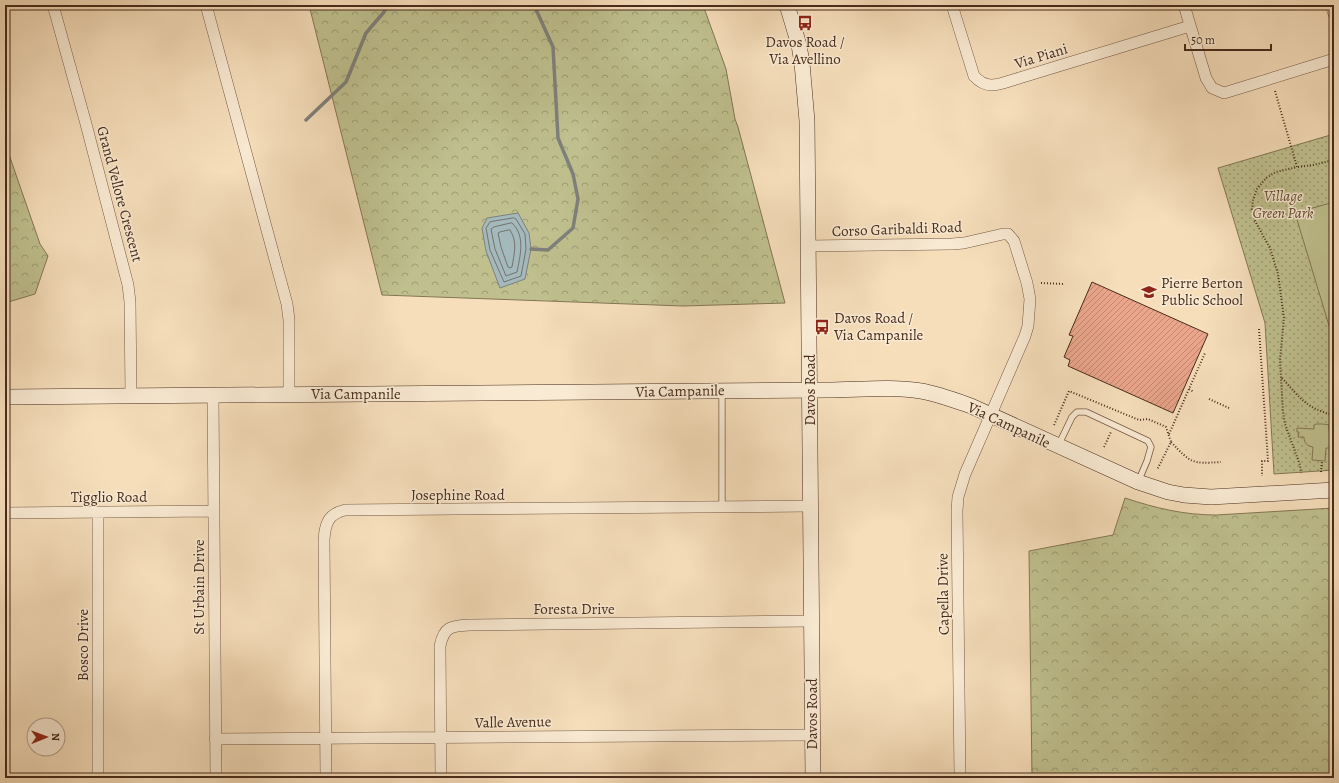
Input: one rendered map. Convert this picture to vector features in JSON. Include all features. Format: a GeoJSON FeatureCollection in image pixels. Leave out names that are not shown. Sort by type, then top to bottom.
{"type":"FeatureCollection","features":[{"type":"Feature","properties":{"kind":"street","name":"Grand Vellore Crescent"},"geometry":{"type":"LineString","coordinates":[[53,5],[128,285],[130,302],[131,395]]}},
{"type":"Feature","properties":{"kind":"street"},"geometry":{"type":"LineString","coordinates":[[206,5],[287,304],[289,320],[290,394]]}},
{"type":"Feature","properties":{"kind":"street","name":"Davos Road"},"geometry":{"type":"LineString","coordinates":[[787,5],[798,45],[805,90],[807,121],[813,778]]}},
{"type":"Feature","properties":{"kind":"street","name":"Via Piani"},"geometry":{"type":"LineString","coordinates":[[952,5],[974,76],[979,82],[986,86],[1008,81],[1190,26]]}},
{"type":"Feature","properties":{"kind":"street"},"geometry":{"type":"LineString","coordinates":[[1184,5],[1206,78],[1212,88],[1224,93],[1334,59]]}},
{"type":"Feature","properties":{"kind":"street"},"geometry":{"type":"LineString","coordinates":[[1331,5],[1334,14]]}},
{"type":"Feature","properties":{"kind":"street","name":"Corso Garibaldi Road"},"geometry":{"type":"LineString","coordinates":[[808,246],[952,244],[964,243],[998,234],[1008,234],[1012,237],[1027,283],[1030,299],[1029,317],[1025,336],[991,416]]}},
{"type":"Feature","properties":{"kind":"street","name":"Via Campanile"},"geometry":{"type":"LineString","coordinates":[[5,397],[892,389],[919,391],[946,397],[971,406],[1058,447],[1138,482],[1168,492],[1211,497],[1334,490]]}},
{"type":"Feature","properties":{"kind":"street","name":"St Urbain Drive"},"geometry":{"type":"LineString","coordinates":[[213,395],[216,778]]}},
{"type":"Feature","properties":{"kind":"street","name":"Capella Drive"},"geometry":{"type":"LineString","coordinates":[[960,778],[958,497],[965,474],[991,416]]}},
{"type":"Feature","properties":{"kind":"street","name":"Josephine Road"},"geometry":{"type":"LineString","coordinates":[[326,778],[324,540],[325,526],[330,518],[337,512],[345,510],[811,506]]}},
{"type":"Feature","properties":{"kind":"street","name":"Tigglio Road"},"geometry":{"type":"LineString","coordinates":[[5,513],[213,511]]}},
{"type":"Feature","properties":{"kind":"street","name":"Bosco Drive"},"geometry":{"type":"LineString","coordinates":[[98,512],[98,778]]}},
{"type":"Feature","properties":{"kind":"street","name":"Foresta Drive"},"geometry":{"type":"LineString","coordinates":[[441,778],[440,646],[443,635],[448,629],[456,626],[812,621]]}},
{"type":"Feature","properties":{"kind":"street","name":"Valle Avenue"},"geometry":{"type":"LineString","coordinates":[[215,739],[812,735]]}},
{"type":"Feature","properties":{"kind":"lane"},"geometry":{"type":"LineString","coordinates":[[722,390],[722,507]]}},
{"type":"Feature","properties":{"kind":"lane"},"geometry":{"type":"LineString","coordinates":[[1058,447],[1072,417],[1077,412],[1086,412],[1148,441],[1151,447],[1138,482]]}},
{"type":"Feature","properties":{"kind":"path"},"geometry":{"type":"LineString","coordinates":[[1275,91],[1298,167]]}},
{"type":"Feature","properties":{"kind":"path"},"geometry":{"type":"LineString","coordinates":[[1301,473],[1284,418],[1280,360],[1284,318],[1278,274],[1270,248],[1256,221],[1252,209],[1253,200],[1257,189],[1266,178],[1276,172],[1334,160]]}},
{"type":"Feature","properties":{"kind":"path"},"geometry":{"type":"LineString","coordinates":[[1041,283],[1065,284]]}},
{"type":"Feature","properties":{"kind":"path"},"geometry":{"type":"LineString","coordinates":[[1259,329],[1268,460],[1262,461],[1262,476]]}},
{"type":"Feature","properties":{"kind":"path"},"geometry":{"type":"LineString","coordinates":[[1169,435],[1205,353]]}},
{"type":"Feature","properties":{"kind":"path"},"geometry":{"type":"LineString","coordinates":[[1281,377],[1303,402],[1313,408],[1334,415]]}},
{"type":"Feature","properties":{"kind":"path"},"geometry":{"type":"LineString","coordinates":[[1189,390],[1194,392]]}},
{"type":"Feature","properties":{"kind":"path"},"geometry":{"type":"LineString","coordinates":[[1054,425],[1070,391],[1120,413],[1139,420],[1148,419],[1166,427],[1171,442],[1192,461],[1203,464],[1221,462]]}},
{"type":"Feature","properties":{"kind":"path"},"geometry":{"type":"LineString","coordinates":[[1209,399],[1229,408]]}},
{"type":"Feature","properties":{"kind":"path"},"geometry":{"type":"LineString","coordinates":[[1104,447],[1112,430]]}},
{"type":"Feature","properties":{"kind":"path"},"geometry":{"type":"LineString","coordinates":[[1158,470],[1171,442]]}},
{"type":"Feature","properties":{"kind":"path"},"geometry":{"type":"LineString","coordinates":[[1321,472],[1322,461]]}},
{"type":"Feature","properties":{"kind":"green space"},"geometry":{"type":"Polygon","coordinates":[[[309,5],[703,5],[726,69],[735,119],[785,303],[683,306],[382,295],[309,5]]]}},
{"type":"Feature","properties":{"kind":"green space","name":"Village Green Park"},"geometry":{"type":"Polygon","coordinates":[[[1334,134],[1334,470],[1274,474],[1265,323],[1218,168],[1334,134]]]}},
{"type":"Feature","properties":{"kind":"green space"},"geometry":{"type":"Polygon","coordinates":[[[5,143],[40,244],[48,256],[35,294],[5,303],[5,143]]]}},
{"type":"Feature","properties":{"kind":"green space"},"geometry":{"type":"Polygon","coordinates":[[[1334,202],[1334,342],[1295,213],[1334,202]]]}},
{"type":"Feature","properties":{"kind":"green space"},"geometry":{"type":"Polygon","coordinates":[[[1314,425],[1329,425],[1329,430],[1334,430],[1334,448],[1326,448],[1325,461],[1312,460],[1313,447],[1306,444],[1304,437],[1298,437],[1299,432],[1297,432],[1297,428],[1314,429],[1314,425]]]}},
{"type":"Feature","properties":{"kind":"green space"},"geometry":{"type":"Polygon","coordinates":[[[1125,498],[1170,510],[1204,515],[1334,508],[1334,778],[1032,778],[1029,551],[1113,535],[1125,498]]]}},
{"type":"Feature","properties":{"kind":"water"},"geometry":{"type":"Polygon","coordinates":[[[518,213],[529,233],[531,249],[525,279],[500,288],[486,251],[482,228],[487,218],[518,213]]]}},
{"type":"Feature","properties":{"kind":"building"},"geometry":{"type":"Polygon","coordinates":[[[1092,282],[1208,334],[1173,413],[1068,366],[1070,360],[1064,357],[1073,336],[1069,335],[1092,282]]]}},
{"type":"Feature","properties":{"kind":"waterway"},"geometry":{"type":"LineString","coordinates":[[306,120],[346,82],[366,33],[384,12],[387,5]]}},
{"type":"Feature","properties":{"kind":"waterway"},"geometry":{"type":"LineString","coordinates":[[531,249],[548,250],[573,228],[578,199],[573,174],[558,138],[553,47],[534,5]]}},
{"type":"Feature","properties":{"kind":"place","name":"Davos Road / Via Avellino"},"geometry":{"type":"Point","coordinates":[805,23]}},
{"type":"Feature","properties":{"kind":"place","name":"Pierre Berton Public School"},"geometry":{"type":"Point","coordinates":[1149,292]}},
{"type":"Feature","properties":{"kind":"place","name":"Davos Road / Via Campanile"},"geometry":{"type":"Point","coordinates":[822,327]}}]}
